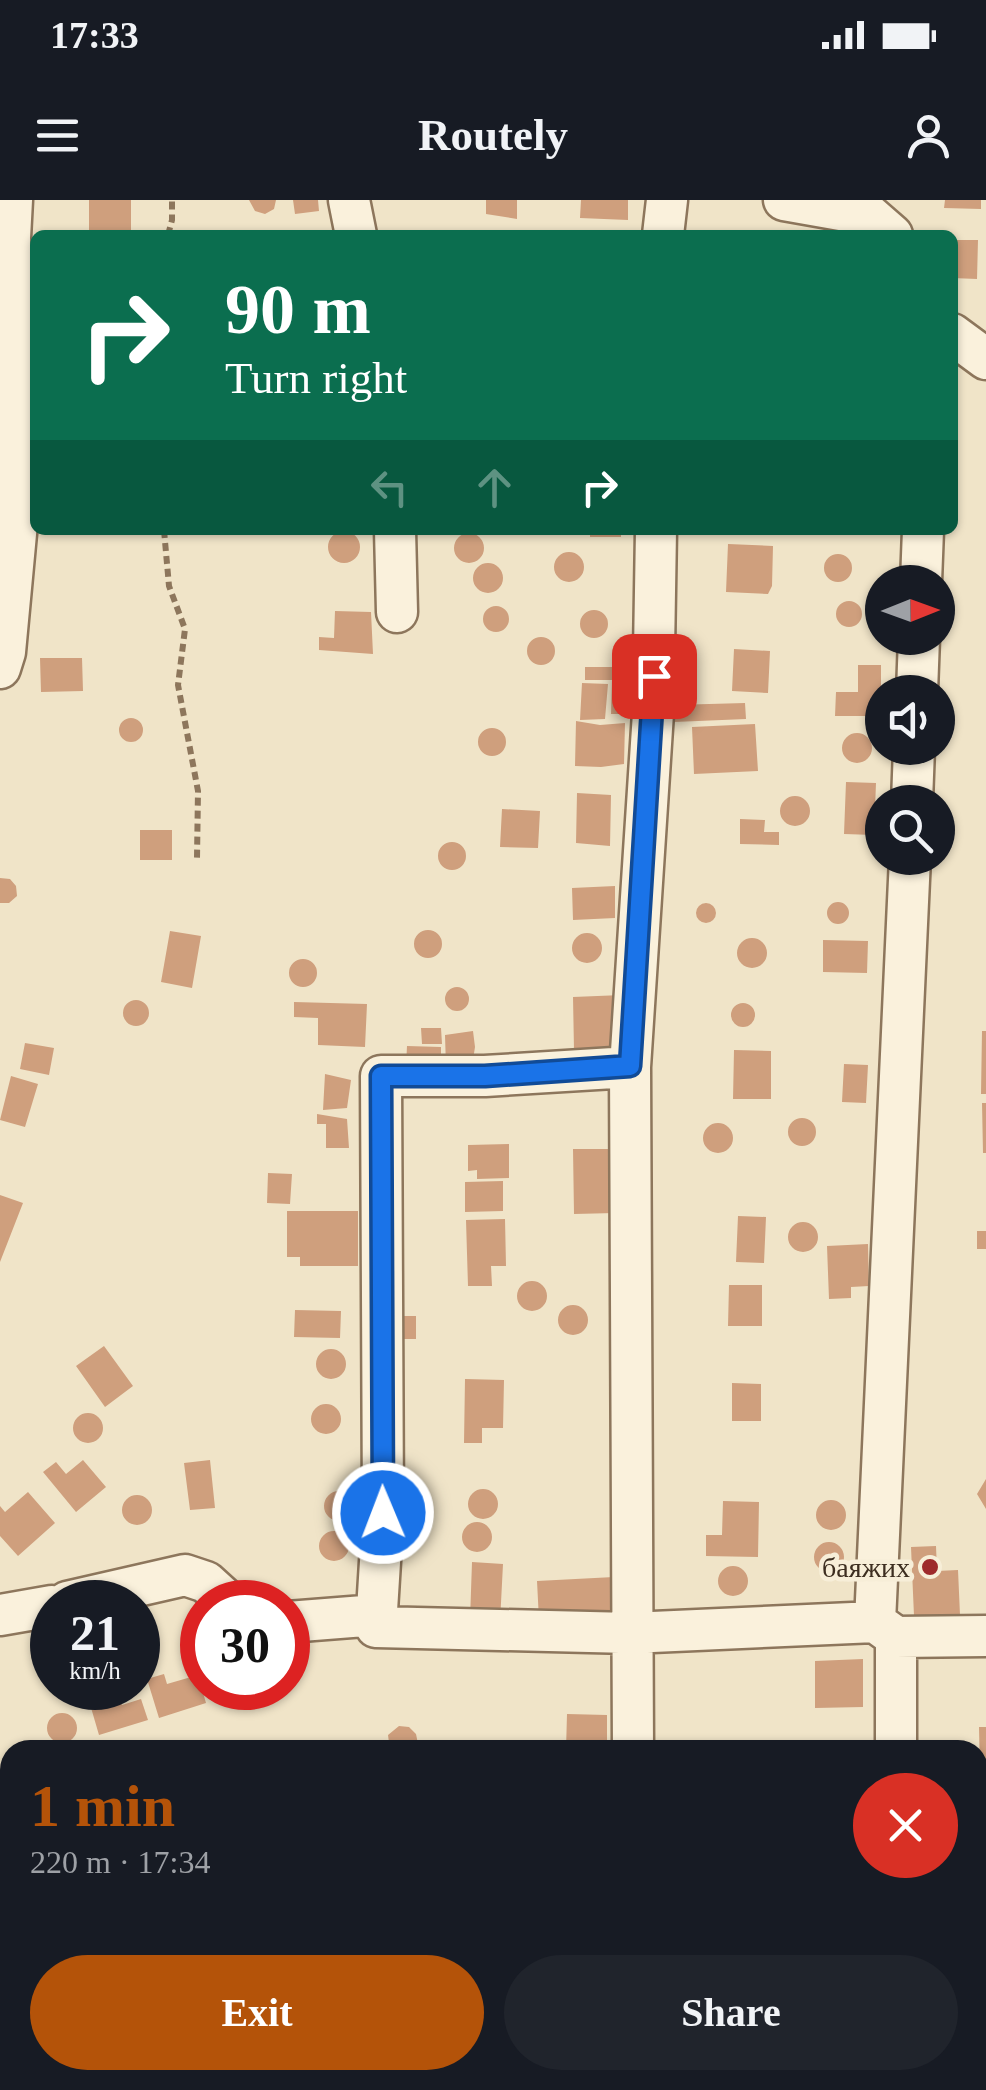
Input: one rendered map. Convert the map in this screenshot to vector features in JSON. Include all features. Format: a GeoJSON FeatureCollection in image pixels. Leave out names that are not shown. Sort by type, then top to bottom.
{"type":"FeatureCollection","features":[{"type":"Feature","properties":{"kind":"street"},"geometry":{"type":"LineString","coordinates":[[0,668],[5,652],[17,523],[12,200]]}},
{"type":"Feature","properties":{"kind":"street"},"geometry":{"type":"LineString","coordinates":[[349,200],[355,230]]}},
{"type":"Feature","properties":{"kind":"street"},"geometry":{"type":"LineString","coordinates":[[664,230],[667,200]]}},
{"type":"Feature","properties":{"kind":"street"},"geometry":{"type":"LineString","coordinates":[[784,200],[868,216],[886,230]]}},
{"type":"Feature","properties":{"kind":"street"},"geometry":{"type":"LineString","coordinates":[[958,338],[986,358],[958,373]]}},
{"type":"Feature","properties":{"kind":"street"},"geometry":{"type":"LineString","coordinates":[[395,535],[397,612]]}},
{"type":"Feature","properties":{"kind":"street"},"geometry":{"type":"LineString","coordinates":[[632,1740],[630,1066],[653,713],[656,535]]}},
{"type":"Feature","properties":{"kind":"street"},"geometry":{"type":"LineString","coordinates":[[922,565],[923,535]]}},
{"type":"Feature","properties":{"kind":"street"},"geometry":{"type":"LineString","coordinates":[[895,1740],[886,1630],[909,875]]}},
{"type":"Feature","properties":{"kind":"street"},"geometry":{"type":"LineString","coordinates":[[630,1066],[485,1076],[381,1076],[383,1513],[376,1626],[630,1633],[886,1630],[986,1636]]}},
{"type":"Feature","properties":{"kind":"street"},"geometry":{"type":"LineString","coordinates":[[160,1581],[185,1575],[200,1580]]}},
{"type":"Feature","properties":{"kind":"street"},"geometry":{"type":"LineString","coordinates":[[0,1615],[30,1610]]}},
{"type":"Feature","properties":{"kind":"street"},"geometry":{"type":"LineString","coordinates":[[310,1620],[378,1615]]}},
{"type":"Feature","properties":{"kind":"path"},"geometry":{"type":"LineString","coordinates":[[169,230],[172,200]]}},
{"type":"Feature","properties":{"kind":"path"},"geometry":{"type":"LineString","coordinates":[[164,535],[168,586],[185,629],[178,684],[198,792],[197,858]]}},
{"type":"Feature","properties":{"kind":"building"},"geometry":{"type":"Polygon","coordinates":[[[89,200],[131,200],[131,230],[89,230],[89,200]]]}},
{"type":"Feature","properties":{"kind":"building"},"geometry":{"type":"Polygon","coordinates":[[[249,200],[276,200],[274,209],[265,214],[255,211],[249,200]]]}},
{"type":"Feature","properties":{"kind":"building"},"geometry":{"type":"Polygon","coordinates":[[[293,200],[318,200],[319,211],[295,214],[293,200]]]}},
{"type":"Feature","properties":{"kind":"building"},"geometry":{"type":"Polygon","coordinates":[[[486,200],[517,200],[517,219],[486,214],[486,200]]]}},
{"type":"Feature","properties":{"kind":"building"},"geometry":{"type":"Polygon","coordinates":[[[581,200],[628,200],[628,220],[580,218],[581,200]]]}},
{"type":"Feature","properties":{"kind":"building"},"geometry":{"type":"Polygon","coordinates":[[[945,200],[981,200],[981,209],[944,208],[945,200]]]}},
{"type":"Feature","properties":{"kind":"building"},"geometry":{"type":"Polygon","coordinates":[[[958,240],[978,240],[977,279],[958,278],[958,240]]]}},
{"type":"Feature","properties":{"kind":"building"},"geometry":{"type":"Polygon","coordinates":[[[334,535],[354,535],[359,541],[359,553],[350,562],[338,562],[329,553],[329,541],[334,535]]]}},
{"type":"Feature","properties":{"kind":"building"},"geometry":{"type":"Polygon","coordinates":[[[461,535],[477,535],[483,542],[483,554],[475,562],[463,562],[455,554],[455,542],[461,535]]]}},
{"type":"Feature","properties":{"kind":"building"},"geometry":{"type":"Polygon","coordinates":[[[728,544],[773,546],[772,586],[768,594],[726,592],[728,544]]]}},
{"type":"Feature","properties":{"kind":"building"},"geometry":{"type":"Polygon","coordinates":[[[569,552],[583,561],[584,567],[575,581],[569,582],[555,573],[554,567],[563,553],[569,552]]]}},
{"type":"Feature","properties":{"kind":"building"},"geometry":{"type":"Polygon","coordinates":[[[838,554],[848,558],[852,568],[848,578],[838,582],[828,578],[824,568],[828,558],[838,554]]]}},
{"type":"Feature","properties":{"kind":"building"},"geometry":{"type":"Polygon","coordinates":[[[488,563],[502,572],[503,578],[494,592],[488,593],[474,584],[473,578],[482,564],[488,563]]]}},
{"type":"Feature","properties":{"kind":"building"},"geometry":{"type":"Polygon","coordinates":[[[849,601],[858,605],[862,614],[858,623],[849,627],[840,623],[836,614],[840,605],[849,601]]]}},
{"type":"Feature","properties":{"kind":"building"},"geometry":{"type":"Polygon","coordinates":[[[496,606],[505,610],[509,619],[505,628],[496,632],[487,628],[483,619],[487,610],[496,606]]]}},
{"type":"Feature","properties":{"kind":"building"},"geometry":{"type":"Polygon","coordinates":[[[594,610],[604,614],[608,624],[604,634],[594,638],[584,634],[580,624],[584,614],[594,610]]]}},
{"type":"Feature","properties":{"kind":"building"},"geometry":{"type":"Polygon","coordinates":[[[335,611],[371,612],[373,654],[319,650],[319,637],[334,638],[335,611]]]}},
{"type":"Feature","properties":{"kind":"building"},"geometry":{"type":"Polygon","coordinates":[[[541,637],[551,641],[555,651],[551,661],[541,665],[531,661],[527,651],[531,641],[541,637]]]}},
{"type":"Feature","properties":{"kind":"building"},"geometry":{"type":"Polygon","coordinates":[[[734,649],[770,651],[768,693],[732,691],[734,649]]]}},
{"type":"Feature","properties":{"kind":"building"},"geometry":{"type":"Polygon","coordinates":[[[40,658],[82,658],[83,691],[41,692],[40,658]]]}},
{"type":"Feature","properties":{"kind":"building"},"geometry":{"type":"Polygon","coordinates":[[[858,665],[881,665],[881,675],[865,675],[865,716],[835,716],[836,692],[858,692],[858,665]]]}},
{"type":"Feature","properties":{"kind":"building"},"geometry":{"type":"Polygon","coordinates":[[[585,667],[623,667],[623,714],[611,714],[612,680],[585,680],[585,667]]]}},
{"type":"Feature","properties":{"kind":"building"},"geometry":{"type":"Polygon","coordinates":[[[582,683],[608,684],[605,719],[580,720],[582,683]]]}},
{"type":"Feature","properties":{"kind":"building"},"geometry":{"type":"Polygon","coordinates":[[[745,703],[746,719],[674,722],[673,705],[745,703]]]}},
{"type":"Feature","properties":{"kind":"building"},"geometry":{"type":"Polygon","coordinates":[[[131,718],[140,721],[140,739],[131,742],[122,739],[119,730],[122,721],[131,718]]]}},
{"type":"Feature","properties":{"kind":"building"},"geometry":{"type":"Polygon","coordinates":[[[576,721],[600,725],[625,723],[624,764],[575,766],[576,721]]]}},
{"type":"Feature","properties":{"kind":"building"},"geometry":{"type":"Polygon","coordinates":[[[755,724],[758,771],[694,774],[692,727],[755,724]]]}},
{"type":"Feature","properties":{"kind":"building"},"geometry":{"type":"Polygon","coordinates":[[[492,728],[502,732],[506,742],[502,752],[492,756],[482,752],[478,742],[482,732],[492,728]]]}},
{"type":"Feature","properties":{"kind":"building"},"geometry":{"type":"Polygon","coordinates":[[[851,735],[863,735],[865,760],[851,761],[844,754],[844,742],[851,735]]]}},
{"type":"Feature","properties":{"kind":"building"},"geometry":{"type":"Polygon","coordinates":[[[846,782],[876,783],[865,785],[865,835],[844,834],[846,782]]]}},
{"type":"Feature","properties":{"kind":"building"},"geometry":{"type":"Polygon","coordinates":[[[577,793],[611,795],[610,846],[576,843],[577,793]]]}},
{"type":"Feature","properties":{"kind":"building"},"geometry":{"type":"Polygon","coordinates":[[[795,796],[805,801],[810,811],[805,821],[795,826],[785,821],[780,811],[785,801],[795,796]]]}},
{"type":"Feature","properties":{"kind":"building"},"geometry":{"type":"Polygon","coordinates":[[[502,809],[540,811],[538,848],[500,847],[502,809]]]}},
{"type":"Feature","properties":{"kind":"building"},"geometry":{"type":"Polygon","coordinates":[[[740,819],[765,820],[764,832],[779,832],[779,845],[740,844],[740,819]]]}},
{"type":"Feature","properties":{"kind":"building"},"geometry":{"type":"Polygon","coordinates":[[[140,830],[172,830],[172,860],[140,860],[140,830]]]}},
{"type":"Feature","properties":{"kind":"building"},"geometry":{"type":"Polygon","coordinates":[[[452,842],[462,846],[466,856],[462,866],[452,870],[442,866],[438,856],[442,846],[452,842]]]}},
{"type":"Feature","properties":{"kind":"building"},"geometry":{"type":"Polygon","coordinates":[[[0,878],[10,879],[16,886],[17,896],[9,903],[0,903],[0,878]]]}},
{"type":"Feature","properties":{"kind":"building"},"geometry":{"type":"Polygon","coordinates":[[[615,886],[615,918],[573,920],[572,888],[615,886]]]}},
{"type":"Feature","properties":{"kind":"building"},"geometry":{"type":"Polygon","coordinates":[[[838,902],[846,905],[846,921],[838,924],[830,921],[827,913],[830,905],[838,902]]]}},
{"type":"Feature","properties":{"kind":"building"},"geometry":{"type":"Polygon","coordinates":[[[706,903],[716,913],[706,923],[696,913],[706,903]]]}},
{"type":"Feature","properties":{"kind":"building"},"geometry":{"type":"Polygon","coordinates":[[[428,930],[438,934],[442,944],[438,954],[428,958],[418,954],[414,944],[418,934],[428,930]]]}},
{"type":"Feature","properties":{"kind":"building"},"geometry":{"type":"Polygon","coordinates":[[[170,931],[201,936],[192,988],[161,982],[170,931]]]}},
{"type":"Feature","properties":{"kind":"building"},"geometry":{"type":"Polygon","coordinates":[[[587,933],[601,942],[602,948],[593,962],[587,963],[573,954],[572,948],[581,934],[587,933]]]}},
{"type":"Feature","properties":{"kind":"building"},"geometry":{"type":"Polygon","coordinates":[[[752,938],[763,942],[767,953],[763,964],[752,968],[741,964],[737,953],[741,942],[752,938]]]}},
{"type":"Feature","properties":{"kind":"building"},"geometry":{"type":"Polygon","coordinates":[[[823,940],[868,941],[867,973],[823,972],[823,940]]]}},
{"type":"Feature","properties":{"kind":"building"},"geometry":{"type":"Polygon","coordinates":[[[303,959],[313,963],[317,973],[313,983],[303,987],[293,983],[289,973],[293,963],[303,959]]]}},
{"type":"Feature","properties":{"kind":"building"},"geometry":{"type":"Polygon","coordinates":[[[457,987],[466,990],[466,1008],[457,1011],[448,1008],[445,999],[448,990],[457,987]]]}},
{"type":"Feature","properties":{"kind":"building"},"geometry":{"type":"Polygon","coordinates":[[[622,995],[623,1049],[574,1050],[573,997],[622,995]]]}},
{"type":"Feature","properties":{"kind":"building"},"geometry":{"type":"Polygon","coordinates":[[[136,1000],[145,1004],[149,1013],[145,1022],[136,1026],[127,1022],[123,1013],[127,1004],[136,1000]]]}},
{"type":"Feature","properties":{"kind":"building"},"geometry":{"type":"Polygon","coordinates":[[[294,1002],[367,1004],[365,1047],[318,1045],[318,1018],[294,1017],[294,1002]]]}},
{"type":"Feature","properties":{"kind":"building"},"geometry":{"type":"Polygon","coordinates":[[[743,1003],[755,1015],[743,1027],[731,1015],[743,1003]]]}},
{"type":"Feature","properties":{"kind":"building"},"geometry":{"type":"Polygon","coordinates":[[[421,1028],[441,1028],[442,1044],[422,1044],[421,1028]]]}},
{"type":"Feature","properties":{"kind":"building"},"geometry":{"type":"Polygon","coordinates":[[[473,1031],[472,1066],[446,1067],[445,1035],[473,1031]]]}},
{"type":"Feature","properties":{"kind":"building"},"geometry":{"type":"Polygon","coordinates":[[[982,1031],[986,1031],[986,1094],[981,1094],[982,1031]]]}},
{"type":"Feature","properties":{"kind":"building"},"geometry":{"type":"Polygon","coordinates":[[[25,1043],[54,1048],[49,1075],[20,1069],[25,1043]]]}},
{"type":"Feature","properties":{"kind":"building"},"geometry":{"type":"Polygon","coordinates":[[[407,1046],[441,1047],[441,1066],[406,1066],[407,1046]]]}},
{"type":"Feature","properties":{"kind":"building"},"geometry":{"type":"Polygon","coordinates":[[[734,1050],[771,1051],[771,1099],[733,1099],[734,1050]]]}},
{"type":"Feature","properties":{"kind":"building"},"geometry":{"type":"Polygon","coordinates":[[[844,1064],[868,1065],[866,1103],[842,1102],[844,1064]]]}},
{"type":"Feature","properties":{"kind":"building"},"geometry":{"type":"Polygon","coordinates":[[[325,1074],[351,1080],[347,1108],[323,1110],[325,1074]]]}},
{"type":"Feature","properties":{"kind":"building"},"geometry":{"type":"Polygon","coordinates":[[[11,1076],[38,1084],[25,1127],[0,1120],[11,1076]]]}},
{"type":"Feature","properties":{"kind":"building"},"geometry":{"type":"Polygon","coordinates":[[[982,1103],[986,1103],[986,1153],[983,1153],[982,1103]]]}},
{"type":"Feature","properties":{"kind":"building"},"geometry":{"type":"Polygon","coordinates":[[[317,1114],[347,1119],[349,1148],[326,1148],[326,1124],[317,1124],[317,1114]]]}},
{"type":"Feature","properties":{"kind":"building"},"geometry":{"type":"Polygon","coordinates":[[[802,1118],[812,1122],[816,1132],[812,1142],[802,1146],[792,1142],[788,1132],[792,1122],[802,1118]]]}},
{"type":"Feature","properties":{"kind":"building"},"geometry":{"type":"Polygon","coordinates":[[[718,1123],[729,1127],[733,1138],[729,1149],[718,1153],[707,1149],[703,1138],[707,1127],[718,1123]]]}},
{"type":"Feature","properties":{"kind":"building"},"geometry":{"type":"Polygon","coordinates":[[[509,1144],[509,1178],[477,1179],[477,1170],[468,1171],[468,1145],[509,1144]]]}},
{"type":"Feature","properties":{"kind":"building"},"geometry":{"type":"Polygon","coordinates":[[[573,1149],[614,1149],[615,1213],[574,1214],[573,1149]]]}},
{"type":"Feature","properties":{"kind":"building"},"geometry":{"type":"Polygon","coordinates":[[[268,1173],[292,1174],[290,1204],[267,1203],[268,1173]]]}},
{"type":"Feature","properties":{"kind":"building"},"geometry":{"type":"Polygon","coordinates":[[[503,1181],[503,1211],[465,1212],[465,1182],[503,1181]]]}},
{"type":"Feature","properties":{"kind":"building"},"geometry":{"type":"Polygon","coordinates":[[[0,1195],[23,1203],[0,1262],[0,1195]]]}},
{"type":"Feature","properties":{"kind":"building"},"geometry":{"type":"Polygon","coordinates":[[[287,1211],[358,1211],[358,1266],[300,1266],[300,1257],[287,1257],[287,1211]]]}},
{"type":"Feature","properties":{"kind":"building"},"geometry":{"type":"Polygon","coordinates":[[[738,1216],[766,1217],[764,1263],[736,1262],[738,1216]]]}},
{"type":"Feature","properties":{"kind":"building"},"geometry":{"type":"Polygon","coordinates":[[[505,1219],[506,1266],[491,1266],[492,1286],[468,1286],[466,1220],[505,1219]]]}},
{"type":"Feature","properties":{"kind":"building"},"geometry":{"type":"Polygon","coordinates":[[[803,1222],[814,1226],[818,1237],[814,1248],[803,1252],[792,1248],[788,1237],[792,1226],[803,1222]]]}},
{"type":"Feature","properties":{"kind":"building"},"geometry":{"type":"Polygon","coordinates":[[[977,1231],[986,1231],[986,1249],[977,1249],[977,1231]]]}},
{"type":"Feature","properties":{"kind":"building"},"geometry":{"type":"Polygon","coordinates":[[[868,1244],[869,1286],[851,1287],[851,1298],[829,1299],[827,1246],[868,1244]]]}},
{"type":"Feature","properties":{"kind":"building"},"geometry":{"type":"Polygon","coordinates":[[[532,1281],[543,1285],[547,1296],[543,1307],[532,1311],[521,1307],[517,1296],[521,1285],[532,1281]]]}},
{"type":"Feature","properties":{"kind":"building"},"geometry":{"type":"Polygon","coordinates":[[[729,1285],[762,1285],[762,1326],[728,1326],[729,1285]]]}},
{"type":"Feature","properties":{"kind":"building"},"geometry":{"type":"Polygon","coordinates":[[[573,1305],[584,1309],[588,1320],[584,1331],[573,1335],[562,1331],[558,1320],[562,1309],[573,1305]]]}},
{"type":"Feature","properties":{"kind":"building"},"geometry":{"type":"Polygon","coordinates":[[[295,1310],[341,1311],[340,1338],[294,1337],[295,1310]]]}},
{"type":"Feature","properties":{"kind":"building"},"geometry":{"type":"Polygon","coordinates":[[[391,1316],[416,1316],[416,1339],[392,1339],[391,1316]]]}},
{"type":"Feature","properties":{"kind":"building"},"geometry":{"type":"Polygon","coordinates":[[[104,1346],[133,1386],[105,1407],[76,1366],[104,1346]]]}},
{"type":"Feature","properties":{"kind":"building"},"geometry":{"type":"Polygon","coordinates":[[[331,1349],[342,1353],[346,1364],[342,1375],[331,1379],[320,1375],[316,1364],[320,1353],[331,1349]]]}},
{"type":"Feature","properties":{"kind":"building"},"geometry":{"type":"Polygon","coordinates":[[[465,1379],[504,1380],[503,1428],[482,1428],[482,1443],[464,1443],[465,1379]]]}},
{"type":"Feature","properties":{"kind":"building"},"geometry":{"type":"Polygon","coordinates":[[[732,1383],[761,1384],[761,1421],[732,1421],[732,1383]]]}},
{"type":"Feature","properties":{"kind":"building"},"geometry":{"type":"Polygon","coordinates":[[[326,1404],[337,1408],[341,1419],[337,1430],[326,1434],[315,1430],[311,1419],[315,1408],[326,1404]]]}},
{"type":"Feature","properties":{"kind":"building"},"geometry":{"type":"Polygon","coordinates":[[[88,1413],[99,1417],[103,1428],[99,1439],[88,1443],[77,1439],[73,1428],[77,1417],[88,1413]]]}},
{"type":"Feature","properties":{"kind":"building"},"geometry":{"type":"Polygon","coordinates":[[[83,1460],[106,1487],[76,1512],[43,1472],[56,1462],[66,1474],[83,1460]]]}},
{"type":"Feature","properties":{"kind":"building"},"geometry":{"type":"Polygon","coordinates":[[[210,1460],[215,1508],[190,1510],[184,1463],[210,1460]]]}},
{"type":"Feature","properties":{"kind":"building"},"geometry":{"type":"Polygon","coordinates":[[[986,1479],[986,1509],[977,1494],[986,1479]]]}},
{"type":"Feature","properties":{"kind":"building"},"geometry":{"type":"Polygon","coordinates":[[[483,1489],[494,1493],[498,1504],[494,1515],[483,1519],[472,1515],[468,1504],[472,1493],[483,1489]]]}},
{"type":"Feature","properties":{"kind":"building"},"geometry":{"type":"Polygon","coordinates":[[[339,1491],[350,1495],[354,1506],[350,1517],[339,1521],[328,1517],[324,1506],[328,1495],[339,1491]]]}},
{"type":"Feature","properties":{"kind":"building"},"geometry":{"type":"Polygon","coordinates":[[[28,1492],[55,1523],[18,1556],[0,1536],[0,1506],[5,1512],[28,1492]]]}},
{"type":"Feature","properties":{"kind":"building"},"geometry":{"type":"Polygon","coordinates":[[[137,1495],[148,1499],[152,1510],[148,1521],[137,1525],[126,1521],[122,1510],[126,1499],[137,1495]]]}},
{"type":"Feature","properties":{"kind":"building"},"geometry":{"type":"Polygon","coordinates":[[[831,1500],[842,1504],[846,1515],[842,1526],[831,1530],[820,1526],[816,1515],[820,1504],[831,1500]]]}},
{"type":"Feature","properties":{"kind":"building"},"geometry":{"type":"Polygon","coordinates":[[[723,1501],[759,1502],[758,1557],[706,1556],[706,1535],[722,1535],[723,1501]]]}},
{"type":"Feature","properties":{"kind":"building"},"geometry":{"type":"Polygon","coordinates":[[[477,1522],[488,1526],[492,1537],[488,1548],[477,1552],[466,1548],[462,1537],[466,1526],[477,1522]]]}},
{"type":"Feature","properties":{"kind":"building"},"geometry":{"type":"Polygon","coordinates":[[[334,1531],[345,1535],[349,1546],[345,1557],[334,1561],[323,1557],[319,1546],[323,1535],[334,1531]]]}},
{"type":"Feature","properties":{"kind":"building"},"geometry":{"type":"Polygon","coordinates":[[[829,1542],[840,1546],[844,1557],[840,1568],[829,1572],[818,1568],[814,1557],[818,1546],[829,1542]]]}},
{"type":"Feature","properties":{"kind":"building"},"geometry":{"type":"Polygon","coordinates":[[[936,1546],[937,1571],[958,1570],[960,1615],[914,1616],[911,1547],[936,1546]]]}},
{"type":"Feature","properties":{"kind":"building"},"geometry":{"type":"Polygon","coordinates":[[[472,1562],[503,1564],[500,1622],[470,1620],[472,1562]]]}},
{"type":"Feature","properties":{"kind":"building"},"geometry":{"type":"Polygon","coordinates":[[[733,1566],[744,1570],[748,1581],[744,1592],[733,1596],[722,1592],[718,1581],[722,1570],[733,1566]]]}},
{"type":"Feature","properties":{"kind":"building"},"geometry":{"type":"Polygon","coordinates":[[[614,1577],[616,1617],[539,1620],[537,1581],[614,1577]]]}},
{"type":"Feature","properties":{"kind":"building"},"geometry":{"type":"Polygon","coordinates":[[[863,1659],[863,1707],[815,1708],[815,1661],[863,1659]]]}},
{"type":"Feature","properties":{"kind":"building"},"geometry":{"type":"Polygon","coordinates":[[[164,1674],[167,1684],[180,1680],[180,1710],[184,1710],[159,1718],[157,1710],[160,1710],[160,1675],[164,1674]]]}},
{"type":"Feature","properties":{"kind":"building"},"geometry":{"type":"Polygon","coordinates":[[[92,1710],[145,1710],[148,1720],[99,1735],[92,1710]]]}},
{"type":"Feature","properties":{"kind":"building"},"geometry":{"type":"Polygon","coordinates":[[[56,1714],[68,1714],[76,1722],[76,1734],[71,1740],[53,1740],[48,1734],[48,1722],[56,1714]]]}},
{"type":"Feature","properties":{"kind":"building"},"geometry":{"type":"Polygon","coordinates":[[[567,1714],[607,1715],[607,1740],[566,1740],[567,1714]]]}},
{"type":"Feature","properties":{"kind":"building"},"geometry":{"type":"Polygon","coordinates":[[[399,1726],[409,1727],[417,1740],[389,1740],[388,1735],[399,1726]]]}},
{"type":"Feature","properties":{"kind":"building"},"geometry":{"type":"Polygon","coordinates":[[[979,1727],[986,1727],[986,1740],[979,1740],[979,1727]]]}},
{"type":"Feature","properties":{"kind":"place","name":"баяжих"},"geometry":{"type":"Point","coordinates":[930,1567]}},
{"type":"Feature","properties":{"kind":"route"},"geometry":{"type":"LineString","coordinates":[[383,1513],[381,1076],[485,1076],[630,1066],[654,676]]}}]}
